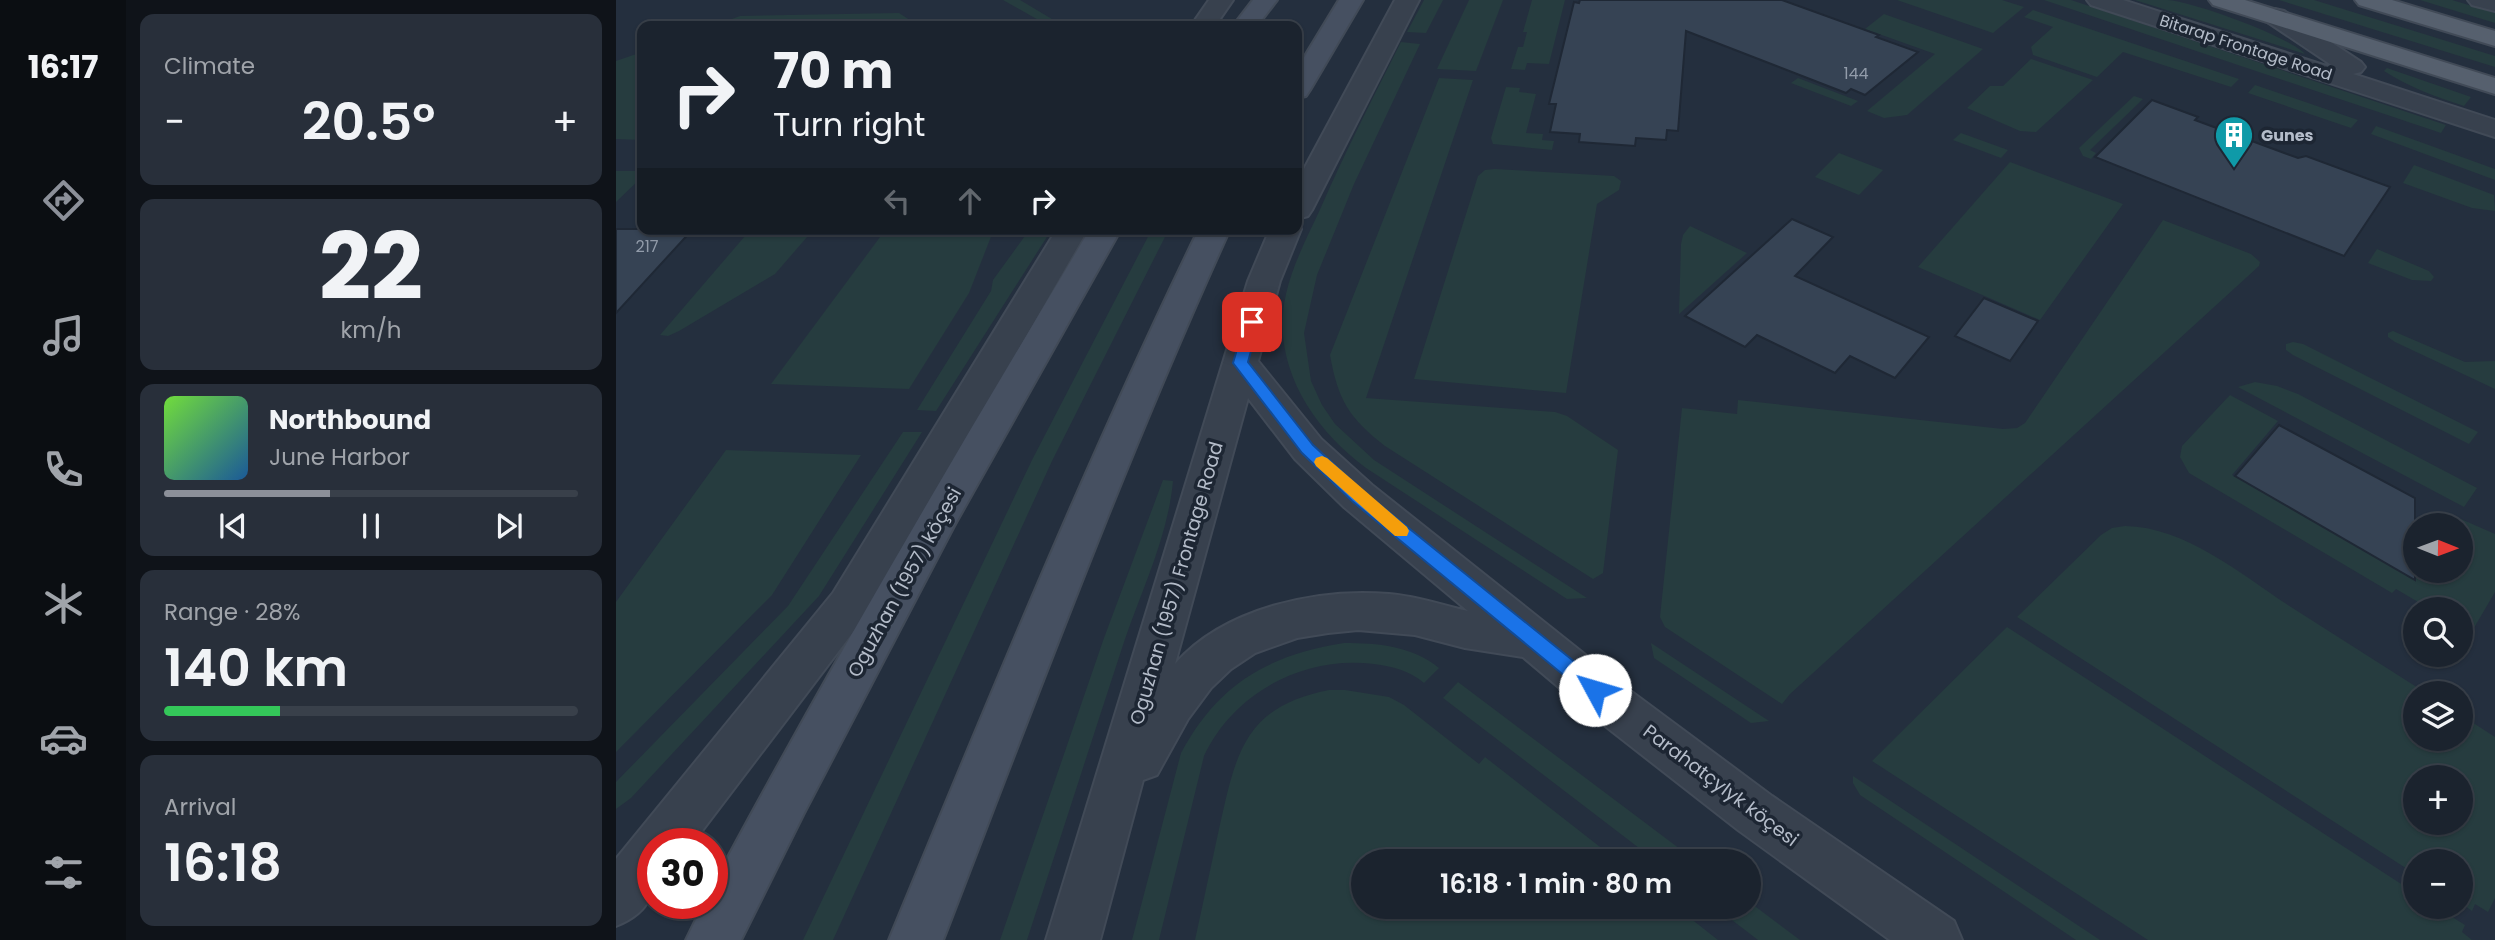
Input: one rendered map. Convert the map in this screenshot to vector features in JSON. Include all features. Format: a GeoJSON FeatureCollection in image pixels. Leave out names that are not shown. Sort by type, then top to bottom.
{"type":"FeatureCollection","features":[{"type":"Feature","properties":{"kind":"main road"},"geometry":{"type":"LineString","coordinates":[[1249,21],[1265,0]]}},
{"type":"Feature","properties":{"kind":"main road"},"geometry":{"type":"LineString","coordinates":[[1302,82],[1351,0]]}},
{"type":"Feature","properties":{"kind":"main road"},"geometry":{"type":"LineString","coordinates":[[2221,0],[2495,86]]}},
{"type":"Feature","properties":{"kind":"main road"},"geometry":{"type":"LineString","coordinates":[[2367,0],[2495,39]]}},
{"type":"Feature","properties":{"kind":"main road","name":"Oguzhan (1957) köçesi"},"geometry":{"type":"LineString","coordinates":[[713,940],[787,796],[940,515],[1103,235]]}},
{"type":"Feature","properties":{"kind":"main road"},"geometry":{"type":"LineString","coordinates":[[916,940],[1092,504],[1159,347],[1212,235]]}},
{"type":"Feature","properties":{"kind":"street"},"geometry":{"type":"LineString","coordinates":[[1206,21],[1221,0]]}},
{"type":"Feature","properties":{"kind":"street"},"geometry":{"type":"LineString","coordinates":[[1302,200],[1407,0]]}},
{"type":"Feature","properties":{"kind":"street","name":"Bitarap Frontage Road"},"geometry":{"type":"LineString","coordinates":[[2099,0],[2495,129]]}},
{"type":"Feature","properties":{"kind":"street"},"geometry":{"type":"LineString","coordinates":[[2480,0],[2495,4]]}},
{"type":"Feature","properties":{"kind":"street","name":"Bitarap Frontage Road"},"geometry":{"type":"LineString","coordinates":[[2275,16],[2393,94]]}},
{"type":"Feature","properties":{"kind":"street"},"geometry":{"type":"LineString","coordinates":[[848,606],[1069,235]]}},
{"type":"Feature","properties":{"kind":"street","name":"Oguzhan (1957) Frontage Road"},"geometry":{"type":"LineString","coordinates":[[1073,940],[1264,281],[1283,235]]}},
{"type":"Feature","properties":{"kind":"street","name":"Parahatçylyk köçesi"},"geometry":{"type":"LineString","coordinates":[[1240,363],[1308,449],[1348,487],[1534,640],[1755,813],[1935,940]]}},
{"type":"Feature","properties":{"kind":"street"},"geometry":{"type":"LineString","coordinates":[[673,828],[848,606],[940,515]]}},
{"type":"Feature","properties":{"kind":"street"},"geometry":{"type":"LineString","coordinates":[[1108,819],[1158,726],[1196,673],[1229,646],[1278,624],[1310,616],[1374,612],[1413,616],[1456,627],[1534,640]]}},
{"type":"Feature","properties":{"kind":"street"},"geometry":{"type":"LineString","coordinates":[[616,900],[637,873]]}},
{"type":"Feature","properties":{"kind":"green space"},"geometry":{"type":"Polygon","coordinates":[[[1003,0],[1020,0],[1055,21],[1040,21],[1003,0]]]}},
{"type":"Feature","properties":{"kind":"green space"},"geometry":{"type":"Polygon","coordinates":[[[1424,0],[1443,0],[1426,33],[1407,32],[1424,0]]]}},
{"type":"Feature","properties":{"kind":"green space"},"geometry":{"type":"Polygon","coordinates":[[[1469,0],[1503,0],[1476,71],[1437,69],[1469,0]]]}},
{"type":"Feature","properties":{"kind":"green space"},"geometry":{"type":"Polygon","coordinates":[[[1532,0],[1565,0],[1549,64],[1527,63],[1525,70],[1511,69],[1518,47],[1523,47],[1527,32],[1523,32],[1532,0]]]}},
{"type":"Feature","properties":{"kind":"green space"},"geometry":{"type":"Polygon","coordinates":[[[1897,0],[2002,0],[2024,7],[1993,33],[1897,0]]]}},
{"type":"Feature","properties":{"kind":"green space"},"geometry":{"type":"Polygon","coordinates":[[[2044,0],[2071,0],[2446,125],[2441,133],[2044,0]]]}},
{"type":"Feature","properties":{"kind":"green space"},"geometry":{"type":"Polygon","coordinates":[[[2135,0],[2168,0],[2198,7],[2280,38],[2305,54],[2135,0]]]}},
{"type":"Feature","properties":{"kind":"green space"},"geometry":{"type":"Polygon","coordinates":[[[2279,0],[2314,0],[2495,56],[2495,67],[2279,0]]]}},
{"type":"Feature","properties":{"kind":"green space"},"geometry":{"type":"Polygon","coordinates":[[[2420,0],[2452,0],[2495,13],[2495,23],[2420,0]]]}},
{"type":"Feature","properties":{"kind":"green space"},"geometry":{"type":"Polygon","coordinates":[[[2033,10],[2239,79],[2231,87],[2123,52],[2097,77],[2033,55],[2031,47],[2053,27],[2024,17],[2033,10]]]}},
{"type":"Feature","properties":{"kind":"green space"},"geometry":{"type":"Polygon","coordinates":[[[899,13],[911,21],[726,21],[740,16],[899,13]]]}},
{"type":"Feature","properties":{"kind":"green space"},"geometry":{"type":"Polygon","coordinates":[[[1884,14],[1983,49],[1907,115],[1884,118],[1867,111],[1935,54],[1865,29],[1884,14]]]}},
{"type":"Feature","properties":{"kind":"green space"},"geometry":{"type":"Polygon","coordinates":[[[1401,42],[1420,44],[1354,184],[1317,275],[1304,333],[1311,381],[1335,424],[1374,460],[1587,598],[1567,599],[1366,468],[1328,434],[1300,392],[1290,369],[1284,345],[1283,320],[1286,294],[1293,271],[1341,164],[1401,42]]]}},
{"type":"Feature","properties":{"kind":"green space"},"geometry":{"type":"Polygon","coordinates":[[[637,54],[637,140],[616,139],[616,61],[637,54]]]}},
{"type":"Feature","properties":{"kind":"green space"},"geometry":{"type":"Polygon","coordinates":[[[2031,59],[2093,80],[2036,132],[2020,131],[1967,108],[1990,86],[2003,86],[2031,59]]]}},
{"type":"Feature","properties":{"kind":"green space"},"geometry":{"type":"Polygon","coordinates":[[[2387,68],[2471,97],[2464,106],[2454,103],[2403,82],[2384,71],[2387,68]]]}},
{"type":"Feature","properties":{"kind":"green space"},"geometry":{"type":"Polygon","coordinates":[[[1439,78],[1473,80],[1366,398],[1555,412],[1567,416],[1618,450],[1603,573],[1593,579],[1385,446],[1354,417],[1337,384],[1330,355],[1439,78]]]}},
{"type":"Feature","properties":{"kind":"green space"},"geometry":{"type":"Polygon","coordinates":[[[1798,78],[1858,101],[1851,106],[1791,83],[1798,78]]]}},
{"type":"Feature","properties":{"kind":"green space"},"geometry":{"type":"Polygon","coordinates":[[[2255,85],[2358,120],[2351,128],[2248,93],[2255,85]]]}},
{"type":"Feature","properties":{"kind":"green space"},"geometry":{"type":"Polygon","coordinates":[[[1506,87],[1520,88],[1519,92],[1536,94],[1526,133],[1543,134],[1542,140],[1554,141],[1552,150],[1493,144],[1491,138],[1506,87]]]}},
{"type":"Feature","properties":{"kind":"green space"},"geometry":{"type":"Polygon","coordinates":[[[2134,96],[2143,99],[2090,150],[2096,153],[2091,159],[2083,156],[2079,148],[2134,96]]]}},
{"type":"Feature","properties":{"kind":"green space"},"geometry":{"type":"Polygon","coordinates":[[[2376,126],[2495,169],[2495,180],[2371,134],[2376,126]]]}},
{"type":"Feature","properties":{"kind":"green space"},"geometry":{"type":"Polygon","coordinates":[[[1961,133],[2008,150],[2001,158],[1953,140],[1961,133]]]}},
{"type":"Feature","properties":{"kind":"green space"},"geometry":{"type":"Polygon","coordinates":[[[1839,153],[1883,170],[1859,195],[1815,177],[1839,153]]]}},
{"type":"Feature","properties":{"kind":"green space"},"geometry":{"type":"Polygon","coordinates":[[[2010,162],[2123,204],[2040,320],[1918,267],[2010,162]]]}},
{"type":"Feature","properties":{"kind":"green space"},"geometry":{"type":"Polygon","coordinates":[[[2414,165],[2494,195],[2495,211],[2472,208],[2403,183],[2414,165]]]}},
{"type":"Feature","properties":{"kind":"green space"},"geometry":{"type":"Polygon","coordinates":[[[1485,170],[1614,176],[1621,181],[1619,190],[1597,204],[1566,393],[1414,379],[1478,176],[1485,170]]]}},
{"type":"Feature","properties":{"kind":"green space"},"geometry":{"type":"Polygon","coordinates":[[[616,171],[637,171],[637,182],[616,202],[616,171]]]}},
{"type":"Feature","properties":{"kind":"green space"},"geometry":{"type":"Polygon","coordinates":[[[2163,220],[2251,254],[2260,262],[2259,266],[1782,704],[1665,627],[1660,617],[1682,408],[1737,414],[1738,400],[2003,429],[2017,428],[2025,423],[2163,220]]]}},
{"type":"Feature","properties":{"kind":"green space"},"geometry":{"type":"Polygon","coordinates":[[[1690,226],[1747,253],[1679,314],[1681,244],[1683,235],[1690,226]]]}},
{"type":"Feature","properties":{"kind":"green space"},"geometry":{"type":"Polygon","coordinates":[[[746,235],[809,235],[775,274],[679,331],[668,336],[660,335],[746,235]]]}},
{"type":"Feature","properties":{"kind":"green space"},"geometry":{"type":"Polygon","coordinates":[[[882,235],[992,235],[969,293],[909,389],[771,384],[882,235]]]}},
{"type":"Feature","properties":{"kind":"green space"},"geometry":{"type":"Polygon","coordinates":[[[1026,235],[1048,235],[936,411],[917,410],[991,291],[993,280],[1026,235]]]}},
{"type":"Feature","properties":{"kind":"green space"},"geometry":{"type":"Polygon","coordinates":[[[1149,235],[1166,235],[1052,461],[833,940],[803,940],[1032,460],[1149,235]]]}},
{"type":"Feature","properties":{"kind":"green space"},"geometry":{"type":"Polygon","coordinates":[[[2377,249],[2429,271],[2434,277],[2431,281],[2412,280],[2368,263],[2377,249]]]}},
{"type":"Feature","properties":{"kind":"green space"},"geometry":{"type":"Polygon","coordinates":[[[2393,331],[2465,362],[2495,361],[2495,389],[2395,342],[2388,337],[2388,333],[2393,331]]]}},
{"type":"Feature","properties":{"kind":"green space"},"geometry":{"type":"Polygon","coordinates":[[[2286,344],[2303,344],[2478,432],[2469,444],[2293,355],[2286,350],[2286,344]]]}},
{"type":"Feature","properties":{"kind":"green space"},"geometry":{"type":"Polygon","coordinates":[[[2255,382],[2298,394],[2477,488],[2464,507],[2238,387],[2255,382]]]}},
{"type":"Feature","properties":{"kind":"green space"},"geometry":{"type":"Polygon","coordinates":[[[2230,395],[2278,421],[2232,475],[2403,574],[2403,583],[2473,583],[2473,524],[2495,534],[2495,592],[2473,630],[2473,597],[2410,597],[2396,589],[2392,593],[2189,473],[2180,457],[2182,446],[2230,395]]]}},
{"type":"Feature","properties":{"kind":"green space"},"geometry":{"type":"Polygon","coordinates":[[[903,432],[922,432],[819,596],[631,798],[616,809],[616,782],[788,606],[903,432]]]}},
{"type":"Feature","properties":{"kind":"green space"},"geometry":{"type":"Polygon","coordinates":[[[726,450],[861,455],[772,595],[616,752],[616,602],[726,450]]]}},
{"type":"Feature","properties":{"kind":"green space"},"geometry":{"type":"Polygon","coordinates":[[[1163,480],[1173,481],[1166,522],[1027,940],[1000,940],[1104,638],[1163,480]]]}},
{"type":"Feature","properties":{"kind":"green space"},"geometry":{"type":"Polygon","coordinates":[[[2125,526],[2148,528],[2191,544],[2233,568],[2407,681],[2403,681],[2403,751],[2473,751],[2473,723],[2495,737],[2495,898],[2488,912],[2475,904],[2473,909],[2473,849],[2403,849],[2403,866],[2017,617],[2101,535],[2112,528],[2125,526]]]}},
{"type":"Feature","properties":{"kind":"green space"},"geometry":{"type":"Polygon","coordinates":[[[2007,627],[2403,885],[2403,919],[2455,919],[2465,925],[2462,932],[2472,940],[2148,940],[1872,761],[2007,627]]]}},
{"type":"Feature","properties":{"kind":"green space"},"geometry":{"type":"Polygon","coordinates":[[[1344,643],[1406,650],[1439,668],[1424,683],[1407,672],[1381,665],[1348,663],[1323,666],[1298,672],[1253,696],[1217,733],[1204,756],[1159,940],[1132,940],[1181,753],[1196,729],[1211,708],[1248,677],[1292,656],[1344,643]]]}},
{"type":"Feature","properties":{"kind":"green space"},"geometry":{"type":"Polygon","coordinates":[[[1651,643],[1769,721],[1751,723],[1654,658],[1651,643]]]}},
{"type":"Feature","properties":{"kind":"green space"},"geometry":{"type":"Polygon","coordinates":[[[1458,682],[1680,849],[1640,849],[1443,698],[1458,682]]]}},
{"type":"Feature","properties":{"kind":"green space"},"geometry":{"type":"Polygon","coordinates":[[[1329,690],[1389,697],[1404,705],[1479,764],[1485,757],[1603,849],[1351,849],[1351,919],[1691,919],[1718,940],[1195,940],[1231,778],[1239,757],[1248,738],[1261,722],[1278,708],[1300,698],[1329,690]]]}},
{"type":"Feature","properties":{"kind":"green space"},"geometry":{"type":"Polygon","coordinates":[[[1853,776],[2100,940],[2076,940],[1860,795],[1853,783],[1853,776]]]}},
{"type":"Feature","properties":{"kind":"green space"},"geometry":{"type":"Polygon","coordinates":[[[1761,911],[1800,940],[1758,940],[1731,919],[1761,919],[1761,911]]]}},
{"type":"Feature","properties":{"kind":"building"},"geometry":{"type":"Polygon","coordinates":[[[1580,0],[1782,0],[1918,52],[1865,95],[1851,89],[1846,93],[1686,31],[1678,131],[1667,130],[1666,140],[1636,138],[1635,146],[1579,142],[1580,134],[1550,132],[1556,104],[1549,104],[1574,2],[1579,3],[1580,0]]]}},
{"type":"Feature","properties":{"kind":"building","name":"Gunes"},"geometry":{"type":"Polygon","coordinates":[[[2152,100],[2198,117],[2195,120],[2298,158],[2306,156],[2390,187],[2344,256],[2095,157],[2152,100]]]}},
{"type":"Feature","properties":{"kind":"building"},"geometry":{"type":"Polygon","coordinates":[[[1792,219],[1833,237],[1795,276],[1929,337],[1895,378],[1850,356],[1835,373],[1757,335],[1745,347],[1685,316],[1792,219]]]}},
{"type":"Feature","properties":{"kind":"building"},"geometry":{"type":"Polygon","coordinates":[[[616,229],[637,229],[637,235],[688,235],[616,313],[616,229]]]}},
{"type":"Feature","properties":{"kind":"building"},"geometry":{"type":"Polygon","coordinates":[[[1984,298],[2038,321],[2010,361],[1955,336],[1984,298]]]}},
{"type":"Feature","properties":{"kind":"building"},"geometry":{"type":"Polygon","coordinates":[[[2279,425],[2415,498],[2415,513],[2403,513],[2403,573],[2235,476],[2279,425]]]}},
{"type":"Feature","properties":{"kind":"slow traffic"},"geometry":{"type":"LineString","coordinates":[[1322,462],[1401,531]]}},
{"type":"Feature","properties":{"kind":"place","name":"Gunes"},"geometry":{"type":"Point","coordinates":[2234,169]}},
{"type":"Feature","properties":{"kind":"route"},"geometry":{"type":"LineString","coordinates":[[1252,322],[1240,363],[1308,449],[1358,496],[1595,690]]}}]}
